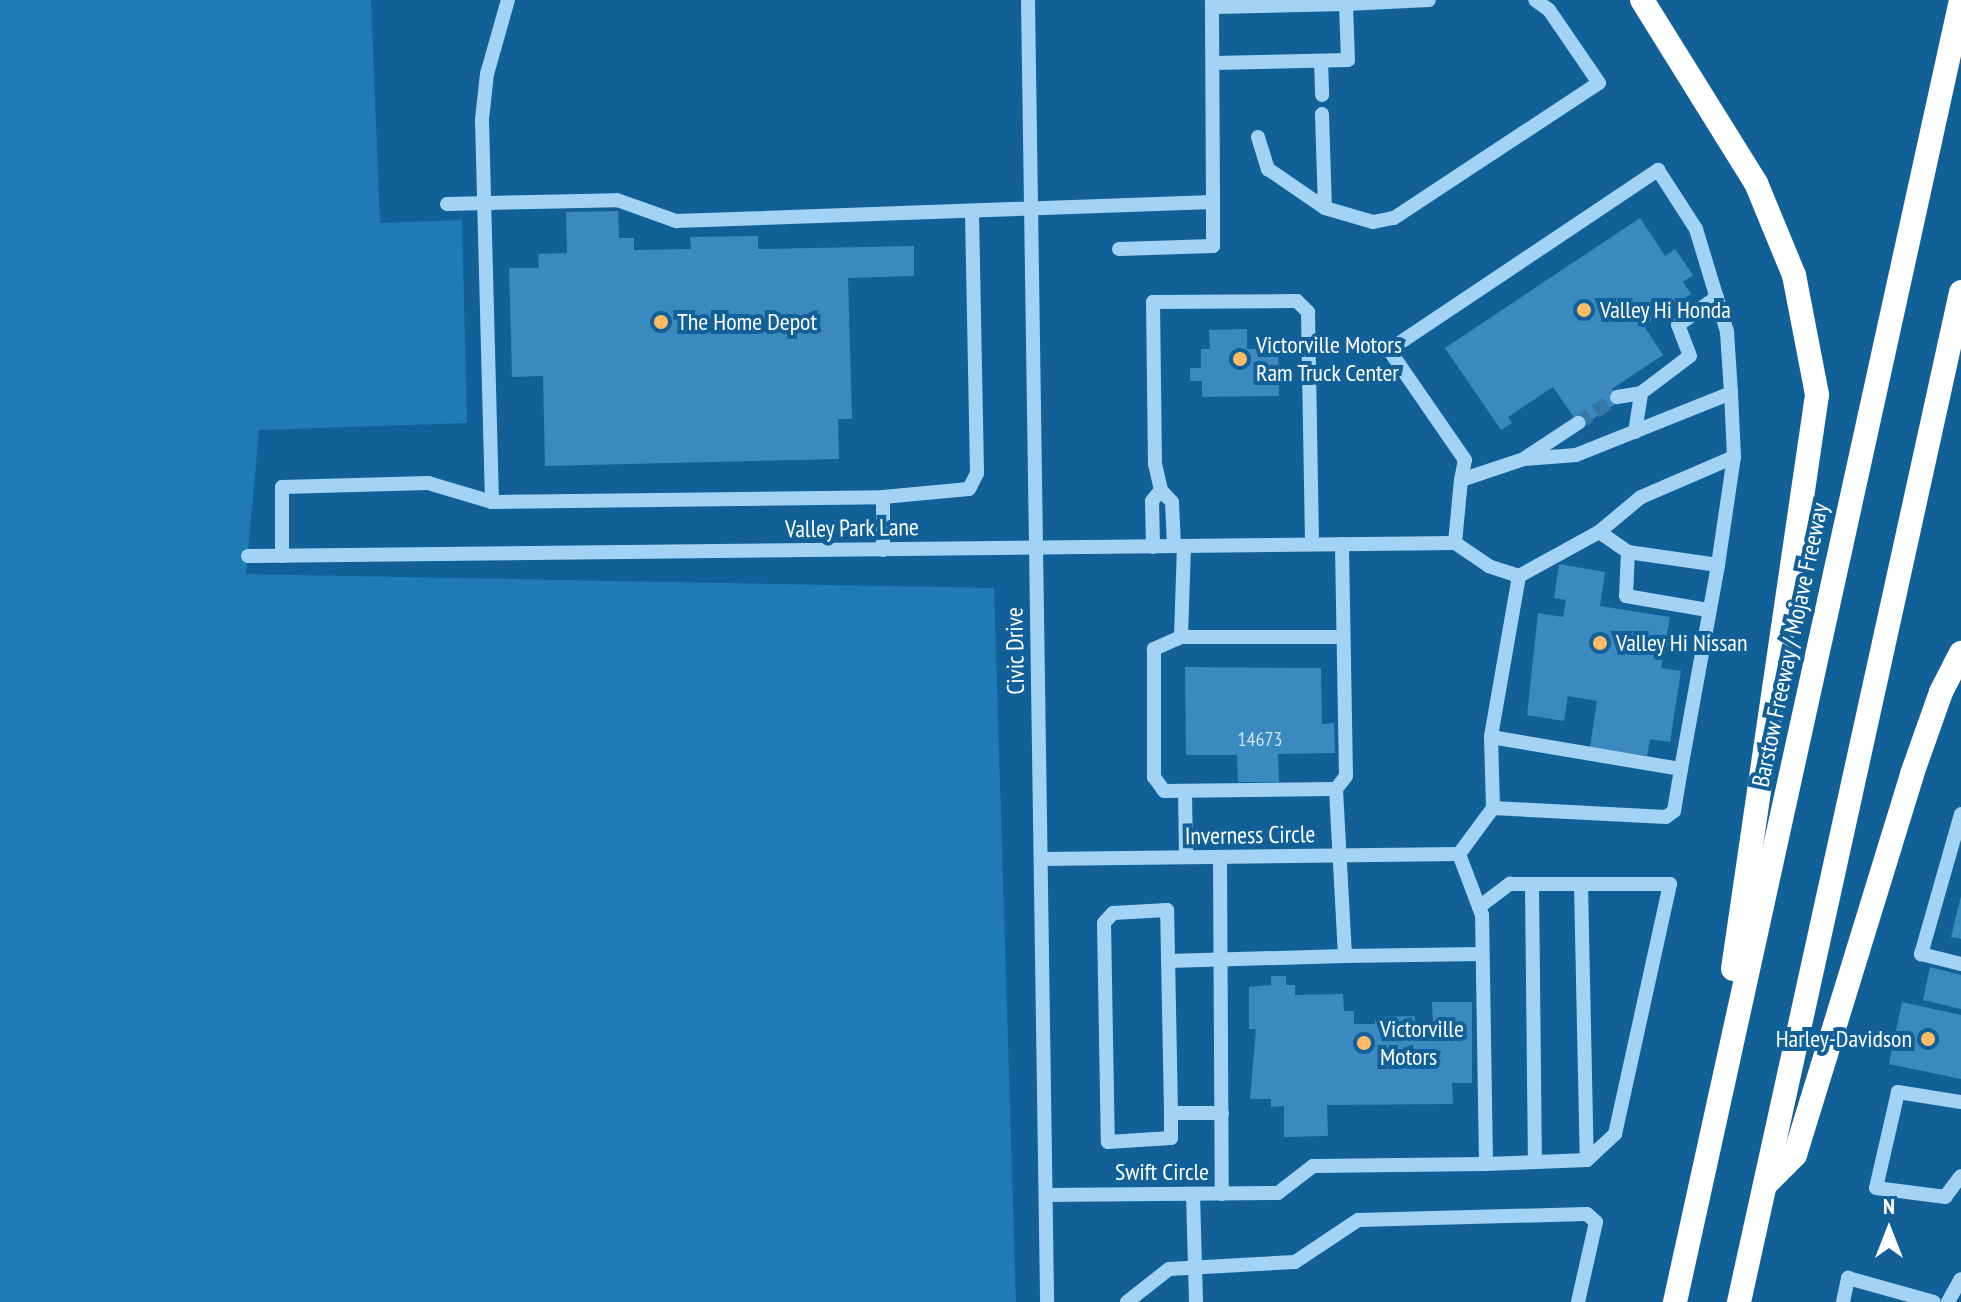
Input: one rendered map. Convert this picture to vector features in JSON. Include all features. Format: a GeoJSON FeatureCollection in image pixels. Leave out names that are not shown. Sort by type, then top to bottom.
{"type":"FeatureCollection","features":[{"type":"Feature","properties":{"kind":"highway"},"geometry":{"type":"LineString","coordinates":[[1642,0],[1756,183],[1794,275],[1817,395],[1704,1170]]}},
{"type":"Feature","properties":{"kind":"highway","name":"Barstow Freeway / Mojave Freeway"},"geometry":{"type":"LineString","coordinates":[[1675,1302],[1961,0]]}},
{"type":"Feature","properties":{"kind":"highway"},"geometry":{"type":"LineString","coordinates":[[1739,1302],[1961,292]]}},
{"type":"Feature","properties":{"kind":"highway"},"geometry":{"type":"LineString","coordinates":[[1765,1185],[1795,1155],[1912,774],[1941,692],[1961,653]]}},
{"type":"Feature","properties":{"kind":"street"},"geometry":{"type":"LineString","coordinates":[[492,502],[483,202],[487,74],[508,0]]}},
{"type":"Feature","properties":{"kind":"street","name":"Civic Drive"},"geometry":{"type":"LineString","coordinates":[[1028,0],[1028,208],[1042,859],[1047,1302]]}},
{"type":"Feature","properties":{"kind":"street"},"geometry":{"type":"LineString","coordinates":[[1119,249],[1213,246],[1212,4],[1346,4],[1429,0]]}},
{"type":"Feature","properties":{"kind":"street"},"geometry":{"type":"LineString","coordinates":[[1258,137],[1268,169],[1325,208],[1373,222],[1394,218],[1599,83],[1549,10],[1535,0]]}},
{"type":"Feature","properties":{"kind":"street"},"geometry":{"type":"LineString","coordinates":[[1213,63],[1348,60],[1346,4]]}},
{"type":"Feature","properties":{"kind":"street"},"geometry":{"type":"LineString","coordinates":[[1321,61],[1322,95]]}},
{"type":"Feature","properties":{"kind":"street"},"geometry":{"type":"LineString","coordinates":[[1322,114],[1325,208]]}},
{"type":"Feature","properties":{"kind":"street"},"geometry":{"type":"LineString","coordinates":[[1493,808],[1666,817],[1674,811],[1734,457],[1727,332],[1696,229],[1658,170],[1389,350],[1465,460],[1455,543],[1489,566],[1519,576],[1599,532],[1641,497],[1734,457]]}},
{"type":"Feature","properties":{"kind":"street"},"geometry":{"type":"LineString","coordinates":[[447,204],[617,200],[676,221],[1213,202]]}},
{"type":"Feature","properties":{"kind":"street"},"geometry":{"type":"LineString","coordinates":[[282,556],[282,487],[428,483],[492,502],[883,497],[946,495],[969,489],[977,473],[972,211]]}},
{"type":"Feature","properties":{"kind":"street"},"geometry":{"type":"LineString","coordinates":[[1617,397],[1641,393],[1688,360],[1689,350],[1678,325],[1717,297]]}},
{"type":"Feature","properties":{"kind":"street"},"geometry":{"type":"LineString","coordinates":[[1181,637],[1179,546],[1172,502],[1161,490],[1155,464],[1153,302],[1297,301],[1308,312],[1312,544]]}},
{"type":"Feature","properties":{"kind":"street"},"geometry":{"type":"LineString","coordinates":[[1635,432],[1641,393]]}},
{"type":"Feature","properties":{"kind":"street"},"geometry":{"type":"LineString","coordinates":[[1461,480],[1524,459],[1576,455],[1731,393]]}},
{"type":"Feature","properties":{"kind":"street"},"geometry":{"type":"LineString","coordinates":[[1524,459],[1578,423]]}},
{"type":"Feature","properties":{"kind":"street"},"geometry":{"type":"LineString","coordinates":[[1153,547],[1152,501],[1161,490]]}},
{"type":"Feature","properties":{"kind":"street"},"geometry":{"type":"LineString","coordinates":[[883,497],[883,550]]}},
{"type":"Feature","properties":{"kind":"street"},"geometry":{"type":"LineString","coordinates":[[1599,532],[1628,552],[1718,565]]}},
{"type":"Feature","properties":{"kind":"street","name":"Valley Park Lane"},"geometry":{"type":"LineString","coordinates":[[248,556],[1455,543]]}},
{"type":"Feature","properties":{"kind":"street"},"geometry":{"type":"LineString","coordinates":[[1342,544],[1346,776],[1336,789],[1345,956]]}},
{"type":"Feature","properties":{"kind":"street"},"geometry":{"type":"LineString","coordinates":[[1628,552],[1623,591],[1626,596],[1708,610]]}},
{"type":"Feature","properties":{"kind":"street"},"geometry":{"type":"LineString","coordinates":[[1479,907],[1510,884],[1670,884],[1615,1134],[1587,1160],[1486,1164],[1479,907],[1459,854],[1493,808],[1491,737],[1519,576]]}},
{"type":"Feature","properties":{"kind":"street"},"geometry":{"type":"LineString","coordinates":[[1336,789],[1164,791],[1154,777],[1154,649],[1181,637],[1342,637]]}},
{"type":"Feature","properties":{"kind":"street"},"geometry":{"type":"LineString","coordinates":[[1491,737],[1681,769]]}},
{"type":"Feature","properties":{"kind":"street"},"geometry":{"type":"LineString","coordinates":[[1185,791],[1186,857]]}},
{"type":"Feature","properties":{"kind":"street"},"geometry":{"type":"LineString","coordinates":[[1961,816],[1921,954],[1961,964]]}},
{"type":"Feature","properties":{"kind":"street","name":"Inverness Circle"},"geometry":{"type":"LineString","coordinates":[[1042,859],[1459,854]]}},
{"type":"Feature","properties":{"kind":"street"},"geometry":{"type":"LineString","coordinates":[[1220,857],[1222,1194]]}},
{"type":"Feature","properties":{"kind":"street"},"geometry":{"type":"LineString","coordinates":[[1532,884],[1535,1162]]}},
{"type":"Feature","properties":{"kind":"street"},"geometry":{"type":"LineString","coordinates":[[1581,884],[1587,1160]]}},
{"type":"Feature","properties":{"kind":"street"},"geometry":{"type":"LineString","coordinates":[[1167,910],[1171,1113],[1171,1138],[1108,1142],[1106,917],[1167,910]]}},
{"type":"Feature","properties":{"kind":"street"},"geometry":{"type":"LineString","coordinates":[[1168,961],[1482,954]]}},
{"type":"Feature","properties":{"kind":"street"},"geometry":{"type":"LineString","coordinates":[[1961,1102],[1898,1092],[1876,1188],[1945,1197],[1961,1176]]}},
{"type":"Feature","properties":{"kind":"street"},"geometry":{"type":"LineString","coordinates":[[1171,1113],[1222,1113]]}},
{"type":"Feature","properties":{"kind":"street","name":"Swift Circle"},"geometry":{"type":"LineString","coordinates":[[1046,1195],[1278,1193],[1313,1166],[1486,1164]]}},
{"type":"Feature","properties":{"kind":"street"},"geometry":{"type":"LineString","coordinates":[[1193,1194],[1196,1302]]}},
{"type":"Feature","properties":{"kind":"street"},"geometry":{"type":"LineString","coordinates":[[1127,1302],[1169,1269],[1195,1264],[1295,1262],[1358,1220],[1587,1214],[1596,1222],[1578,1302]]}},
{"type":"Feature","properties":{"kind":"street"},"geometry":{"type":"LineString","coordinates":[[1843,1302],[1848,1278],[1900,1296],[1934,1302]]}},
{"type":"Feature","properties":{"kind":"street"},"geometry":{"type":"LineString","coordinates":[[1948,1302],[1961,1279]]}},
{"type":"Feature","properties":{"kind":"shaded area"},"geometry":{"type":"Polygon","coordinates":[[[0,0],[371,0],[380,223],[462,220],[467,423],[259,430],[246,574],[994,588],[1016,1302],[0,1302],[0,0]]]}},
{"type":"Feature","properties":{"kind":"building","name":"The Home Depot"},"geometry":{"type":"Polygon","coordinates":[[[618,211],[619,238],[634,238],[634,250],[691,249],[690,237],[758,236],[758,249],[914,246],[914,276],[848,278],[852,419],[838,419],[839,459],[545,466],[543,376],[512,377],[509,268],[539,268],[538,254],[567,253],[566,212],[618,211]]]}},
{"type":"Feature","properties":{"kind":"building","name":"Valley Hi Honda"},"geometry":{"type":"Polygon","coordinates":[[[1640,218],[1665,256],[1675,249],[1693,275],[1683,282],[1691,294],[1644,326],[1663,355],[1612,389],[1620,401],[1581,427],[1553,387],[1508,417],[1512,423],[1501,430],[1445,348],[1640,218]]]}},
{"type":"Feature","properties":{"kind":"building","name":"Victorville Motors Ram Truck Center"},"geometry":{"type":"Polygon","coordinates":[[[1247,329],[1247,349],[1278,348],[1279,396],[1202,397],[1202,381],[1190,381],[1190,368],[1201,368],[1201,349],[1210,349],[1209,330],[1247,329]]]}},
{"type":"Feature","properties":{"kind":"building","name":"Valley Hi Nissan"},"geometry":{"type":"Polygon","coordinates":[[[1559,564],[1605,572],[1600,606],[1670,617],[1661,668],[1681,671],[1670,742],[1650,739],[1647,756],[1590,747],[1597,701],[1568,696],[1564,721],[1527,715],[1538,613],[1563,617],[1566,600],[1554,598],[1559,564]]]}},
{"type":"Feature","properties":{"kind":"building"},"geometry":{"type":"Polygon","coordinates":[[[1185,667],[1321,668],[1322,724],[1334,723],[1335,753],[1278,754],[1279,782],[1238,782],[1237,755],[1186,755],[1185,667]]]}},
{"type":"Feature","properties":{"kind":"building"},"geometry":{"type":"Polygon","coordinates":[[[1961,896],[1961,939],[1951,937],[1961,896]]]}},
{"type":"Feature","properties":{"kind":"building"},"geometry":{"type":"Polygon","coordinates":[[[1930,967],[1961,975],[1961,1009],[1923,1000],[1930,967]]]}},
{"type":"Feature","properties":{"kind":"building","name":"Victorville Motors"},"geometry":{"type":"Polygon","coordinates":[[[1271,976],[1286,976],[1286,985],[1295,985],[1295,995],[1343,994],[1344,1011],[1354,1011],[1354,1024],[1375,1024],[1375,1017],[1415,1016],[1415,1024],[1433,1023],[1432,1002],[1472,1002],[1472,1083],[1452,1083],[1453,1104],[1327,1105],[1328,1136],[1284,1137],[1284,1106],[1271,1107],[1271,1099],[1250,1099],[1256,1029],[1249,1029],[1249,987],[1271,985],[1271,976]]]}},
{"type":"Feature","properties":{"kind":"building","name":"Harley-Davidson"},"geometry":{"type":"Polygon","coordinates":[[[1902,1002],[1961,1015],[1961,1079],[1889,1064],[1902,1002]]]}},
{"type":"Feature","properties":{"kind":"tunnel"},"geometry":{"type":"LineString","coordinates":[[1578,423],[1617,397]]}},
{"type":"Feature","properties":{"kind":"place","name":"Valley Hi Honda"},"geometry":{"type":"Point","coordinates":[1584,310]}},
{"type":"Feature","properties":{"kind":"place","name":"The Home Depot"},"geometry":{"type":"Point","coordinates":[661,322]}},
{"type":"Feature","properties":{"kind":"place","name":"Victorville Motors Ram Truck Center"},"geometry":{"type":"Point","coordinates":[1240,359]}},
{"type":"Feature","properties":{"kind":"place","name":"Valley Hi Nissan"},"geometry":{"type":"Point","coordinates":[1600,643]}},
{"type":"Feature","properties":{"kind":"place","name":"Harley-Davidson"},"geometry":{"type":"Point","coordinates":[1928,1039]}},
{"type":"Feature","properties":{"kind":"place","name":"Victorville Motors"},"geometry":{"type":"Point","coordinates":[1364,1043]}}]}
